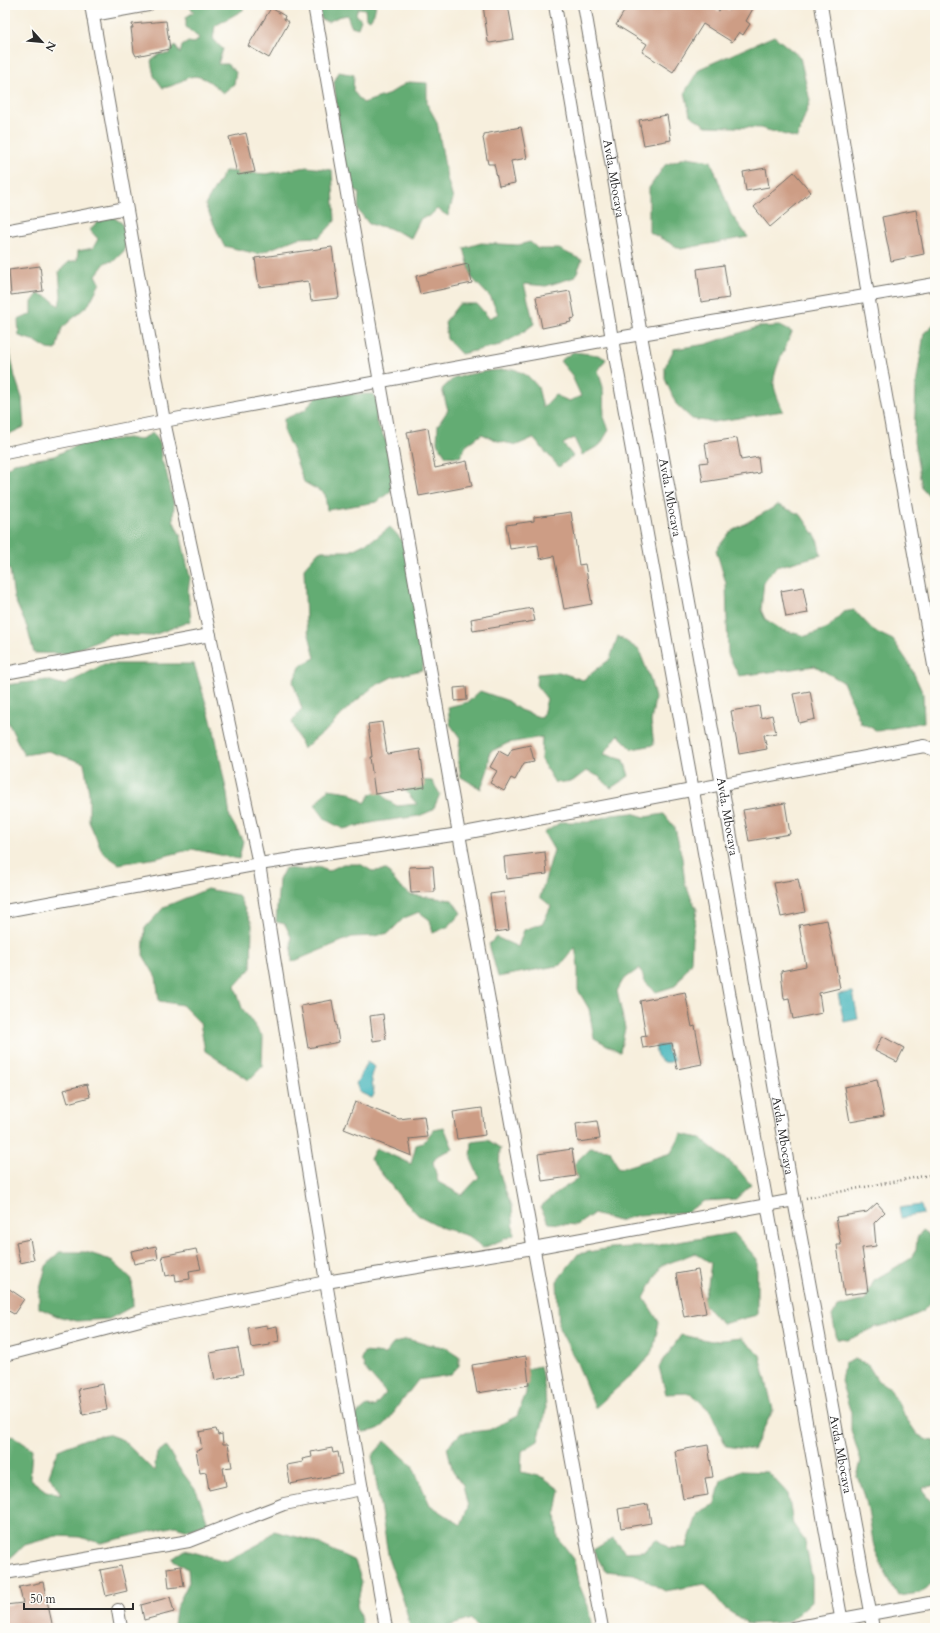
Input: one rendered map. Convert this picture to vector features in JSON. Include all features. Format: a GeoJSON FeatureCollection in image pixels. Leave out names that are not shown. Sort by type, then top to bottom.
{"type":"FeatureCollection","features":[{"type":"Feature","properties":{"kind":"street"},"geometry":{"type":"LineString","coordinates":[[148,5],[92,10],[164,421],[259,864],[326,1282],[386,1628]]}},
{"type":"Feature","properties":{"kind":"street"},"geometry":{"type":"LineString","coordinates":[[314,5],[459,834],[602,1628]]}},
{"type":"Feature","properties":{"kind":"street"},"geometry":{"type":"LineString","coordinates":[[555,5],[612,339],[842,1623]]}},
{"type":"Feature","properties":{"kind":"street","name":"Avda. Mbocaya"},"geometry":{"type":"LineString","coordinates":[[584,5],[794,1200],[873,1628]]}},
{"type":"Feature","properties":{"kind":"street"},"geometry":{"type":"LineString","coordinates":[[821,5],[868,295],[935,671]]}},
{"type":"Feature","properties":{"kind":"street"},"geometry":{"type":"LineString","coordinates":[[5,231],[126,208]]}},
{"type":"Feature","properties":{"kind":"street"},"geometry":{"type":"LineString","coordinates":[[5,453],[164,421],[612,339],[935,284]]}},
{"type":"Feature","properties":{"kind":"street"},"geometry":{"type":"LineString","coordinates":[[5,673],[210,635]]}},
{"type":"Feature","properties":{"kind":"street"},"geometry":{"type":"LineString","coordinates":[[5,911],[259,864],[459,834],[924,746],[935,750]]}},
{"type":"Feature","properties":{"kind":"street"},"geometry":{"type":"LineString","coordinates":[[5,1355],[144,1319],[326,1282],[533,1248],[794,1200]]}},
{"type":"Feature","properties":{"kind":"street"},"geometry":{"type":"LineString","coordinates":[[5,1574],[189,1541],[284,1504],[362,1489]]}},
{"type":"Feature","properties":{"kind":"street"},"geometry":{"type":"LineString","coordinates":[[793,1628],[842,1623],[871,1614],[935,1602]]}},
{"type":"Feature","properties":{"kind":"street"},"geometry":{"type":"LineString","coordinates":[[118,1610],[121,1628]]}},
{"type":"Feature","properties":{"kind":"path"},"geometry":{"type":"LineString","coordinates":[[794,1200],[935,1174]]}},
{"type":"Feature","properties":{"kind":"green space"},"geometry":{"type":"Polygon","coordinates":[[[188,5],[244,5],[243,10],[215,26],[213,40],[223,49],[218,64],[227,64],[236,72],[234,84],[223,93],[202,78],[187,78],[163,88],[154,76],[151,61],[160,54],[169,54],[175,45],[180,54],[182,46],[188,42],[195,43],[199,38],[186,27],[186,17],[194,12],[188,5]]]}},
{"type":"Feature","properties":{"kind":"green space"},"geometry":{"type":"Polygon","coordinates":[[[317,5],[376,5],[374,14],[370,20],[366,18],[365,9],[358,8],[356,14],[361,20],[358,28],[351,26],[347,15],[338,17],[328,22],[322,20],[317,5]]]}},
{"type":"Feature","properties":{"kind":"green space"},"geometry":{"type":"Polygon","coordinates":[[[774,36],[800,57],[810,101],[797,138],[760,128],[706,126],[690,115],[685,92],[699,69],[774,36]]]}},
{"type":"Feature","properties":{"kind":"green space"},"geometry":{"type":"Polygon","coordinates":[[[339,72],[354,75],[353,91],[363,103],[387,95],[408,82],[427,83],[427,104],[437,122],[447,178],[453,199],[448,216],[437,209],[430,216],[421,218],[411,238],[389,228],[369,224],[358,210],[359,192],[346,185],[334,82],[339,72]]]}},
{"type":"Feature","properties":{"kind":"green space"},"geometry":{"type":"Polygon","coordinates":[[[687,157],[711,161],[731,214],[748,237],[681,249],[649,232],[649,188],[665,165],[687,157]]]}},
{"type":"Feature","properties":{"kind":"green space"},"geometry":{"type":"Polygon","coordinates":[[[307,167],[332,170],[335,221],[320,237],[298,238],[258,254],[224,246],[205,205],[225,171],[266,174],[307,167]]]}},
{"type":"Feature","properties":{"kind":"green space"},"geometry":{"type":"Polygon","coordinates":[[[110,215],[122,223],[127,235],[124,251],[114,261],[106,262],[96,275],[100,283],[89,304],[62,328],[56,350],[48,349],[35,341],[19,336],[18,320],[32,314],[32,302],[38,294],[48,297],[59,306],[61,296],[59,271],[69,262],[77,260],[78,251],[93,248],[98,239],[90,230],[95,224],[110,215]]]}},
{"type":"Feature","properties":{"kind":"green space"},"geometry":{"type":"Polygon","coordinates":[[[530,242],[538,249],[559,249],[582,260],[575,277],[546,286],[524,284],[534,324],[519,335],[500,345],[461,354],[447,339],[445,322],[459,304],[477,304],[489,318],[498,314],[491,298],[472,278],[464,248],[481,243],[518,245],[530,242]]]}},
{"type":"Feature","properties":{"kind":"green space"},"geometry":{"type":"Polygon","coordinates":[[[935,323],[935,502],[922,488],[914,442],[916,385],[924,333],[935,323]]]}},
{"type":"Feature","properties":{"kind":"green space"},"geometry":{"type":"Polygon","coordinates":[[[780,326],[792,332],[777,366],[774,380],[775,391],[783,411],[713,422],[692,419],[676,404],[665,379],[665,367],[674,349],[707,344],[758,327],[780,326]]]}},
{"type":"Feature","properties":{"kind":"green space"},"geometry":{"type":"Polygon","coordinates":[[[5,337],[7,338],[15,377],[22,398],[24,427],[5,436],[5,337]]]}},
{"type":"Feature","properties":{"kind":"green space"},"geometry":{"type":"Polygon","coordinates":[[[573,352],[598,355],[606,359],[598,371],[603,387],[604,417],[609,430],[600,445],[582,455],[574,438],[563,444],[573,456],[559,467],[533,438],[517,445],[498,441],[482,434],[467,444],[460,457],[446,456],[437,443],[438,425],[448,410],[442,389],[455,377],[487,371],[514,369],[528,376],[538,387],[543,408],[555,395],[569,401],[581,396],[571,374],[560,361],[573,352]]]}},
{"type":"Feature","properties":{"kind":"green space"},"geometry":{"type":"Polygon","coordinates":[[[319,393],[373,394],[380,404],[376,421],[392,453],[391,491],[377,502],[327,510],[325,494],[304,482],[292,449],[284,433],[284,419],[305,410],[319,393]]]}},
{"type":"Feature","properties":{"kind":"green space"},"geometry":{"type":"Polygon","coordinates":[[[153,433],[160,443],[161,459],[166,471],[174,505],[173,520],[181,537],[190,578],[188,591],[191,621],[151,636],[112,634],[67,654],[34,653],[27,627],[14,598],[10,570],[5,565],[5,470],[14,463],[54,456],[79,444],[128,438],[139,440],[153,433]]]}},
{"type":"Feature","properties":{"kind":"green space"},"geometry":{"type":"Polygon","coordinates":[[[778,505],[801,515],[817,538],[821,555],[776,567],[764,581],[761,610],[765,619],[782,630],[806,636],[828,628],[843,612],[854,610],[874,631],[893,640],[910,665],[923,694],[924,722],[878,731],[861,723],[843,682],[815,666],[739,676],[728,654],[726,583],[716,550],[730,532],[778,505]]]}},
{"type":"Feature","properties":{"kind":"green space"},"geometry":{"type":"Polygon","coordinates":[[[390,527],[402,540],[428,646],[422,670],[392,677],[373,687],[349,707],[330,727],[303,749],[292,722],[302,709],[293,682],[301,665],[315,658],[306,623],[304,568],[319,551],[350,551],[376,538],[390,527]]]}},
{"type":"Feature","properties":{"kind":"green space"},"geometry":{"type":"Polygon","coordinates":[[[618,636],[639,650],[650,678],[655,698],[651,722],[654,745],[632,749],[618,735],[604,754],[624,760],[629,776],[611,788],[598,776],[586,771],[573,781],[555,783],[541,760],[542,737],[508,743],[490,752],[488,769],[481,789],[461,777],[458,758],[460,738],[450,724],[448,707],[468,702],[480,691],[506,700],[520,710],[542,718],[547,699],[536,685],[537,674],[559,672],[583,680],[610,659],[618,636]]]}},
{"type":"Feature","properties":{"kind":"green space"},"geometry":{"type":"Polygon","coordinates":[[[104,664],[194,664],[214,730],[227,794],[230,818],[243,841],[239,859],[192,849],[157,858],[119,864],[103,853],[89,822],[89,793],[84,763],[48,751],[24,755],[5,716],[5,685],[47,680],[65,685],[104,664]]]}},
{"type":"Feature","properties":{"kind":"green space"},"geometry":{"type":"Polygon","coordinates":[[[418,780],[432,781],[440,794],[433,810],[419,816],[376,822],[343,829],[326,820],[315,805],[328,789],[349,792],[365,803],[371,794],[380,790],[387,800],[397,806],[417,804],[402,787],[418,780]]]}},
{"type":"Feature","properties":{"kind":"green space"},"geometry":{"type":"Polygon","coordinates":[[[632,813],[645,817],[664,814],[675,828],[682,858],[685,884],[697,910],[692,938],[691,962],[675,986],[656,992],[645,982],[640,968],[623,980],[617,991],[625,1028],[620,1052],[594,1038],[589,1009],[578,990],[578,966],[575,947],[561,965],[498,977],[489,944],[496,937],[518,947],[524,930],[543,923],[551,906],[540,897],[554,850],[544,833],[561,822],[588,822],[612,815],[632,813]]]}},
{"type":"Feature","properties":{"kind":"green space"},"geometry":{"type":"Polygon","coordinates":[[[343,864],[360,864],[372,871],[387,870],[398,885],[411,895],[452,900],[461,913],[449,926],[433,933],[430,920],[419,912],[404,918],[389,933],[374,936],[352,937],[292,962],[291,937],[285,924],[276,922],[279,880],[285,868],[305,870],[318,867],[328,871],[343,864]]]}},
{"type":"Feature","properties":{"kind":"green space"},"geometry":{"type":"Polygon","coordinates":[[[207,889],[238,895],[252,924],[251,968],[235,986],[242,1008],[263,1037],[262,1067],[249,1080],[205,1051],[200,1023],[182,1005],[159,1001],[156,977],[143,955],[145,928],[164,907],[207,889]]]}},
{"type":"Feature","properties":{"kind":"green space"},"geometry":{"type":"Polygon","coordinates":[[[444,1127],[453,1149],[438,1155],[433,1162],[438,1182],[462,1195],[479,1177],[471,1159],[472,1142],[488,1140],[500,1148],[499,1170],[512,1206],[514,1235],[483,1248],[468,1236],[443,1228],[418,1215],[401,1198],[370,1159],[376,1148],[411,1164],[416,1145],[423,1143],[434,1129],[444,1127]]]}},
{"type":"Feature","properties":{"kind":"green space"},"geometry":{"type":"Polygon","coordinates":[[[681,1134],[700,1138],[738,1169],[751,1185],[736,1199],[704,1201],[687,1212],[638,1215],[618,1221],[593,1214],[577,1225],[549,1223],[540,1207],[559,1191],[578,1179],[572,1166],[590,1148],[610,1150],[619,1169],[671,1153],[681,1134]]]}},
{"type":"Feature","properties":{"kind":"green space"},"geometry":{"type":"Polygon","coordinates":[[[922,1231],[935,1240],[935,1299],[922,1312],[902,1321],[876,1327],[848,1340],[837,1339],[832,1316],[837,1307],[865,1300],[874,1280],[910,1259],[916,1250],[917,1238],[922,1231]]]}},
{"type":"Feature","properties":{"kind":"green space"},"geometry":{"type":"Polygon","coordinates":[[[734,1233],[757,1259],[757,1315],[722,1324],[702,1302],[708,1285],[711,1263],[695,1253],[661,1266],[644,1298],[659,1322],[653,1351],[636,1371],[595,1408],[577,1363],[559,1328],[557,1281],[578,1254],[610,1248],[653,1246],[734,1233]]]}},
{"type":"Feature","properties":{"kind":"green space"},"geometry":{"type":"Polygon","coordinates":[[[59,1252],[86,1252],[111,1260],[132,1279],[133,1306],[109,1319],[77,1321],[57,1316],[39,1308],[39,1293],[46,1266],[59,1252]]]}},
{"type":"Feature","properties":{"kind":"green space"},"geometry":{"type":"Polygon","coordinates":[[[681,1335],[712,1341],[741,1338],[760,1355],[773,1410],[753,1450],[726,1446],[711,1412],[691,1393],[666,1394],[659,1367],[681,1335]]]}},
{"type":"Feature","properties":{"kind":"green space"},"geometry":{"type":"Polygon","coordinates":[[[406,1339],[445,1347],[459,1356],[459,1366],[450,1375],[418,1380],[383,1426],[378,1429],[363,1432],[357,1425],[356,1415],[367,1406],[374,1407],[386,1393],[365,1369],[361,1359],[364,1352],[385,1354],[393,1344],[406,1339]]]}},
{"type":"Feature","properties":{"kind":"green space"},"geometry":{"type":"Polygon","coordinates":[[[855,1359],[868,1365],[878,1381],[889,1387],[906,1418],[917,1434],[927,1440],[935,1441],[935,1485],[923,1488],[926,1496],[935,1503],[935,1582],[920,1593],[898,1596],[877,1555],[873,1542],[866,1499],[857,1477],[861,1461],[851,1430],[851,1413],[841,1381],[844,1364],[855,1359]]]}},
{"type":"Feature","properties":{"kind":"green space"},"geometry":{"type":"Polygon","coordinates":[[[540,1366],[545,1390],[546,1410],[538,1441],[522,1451],[521,1472],[543,1477],[560,1490],[556,1512],[558,1538],[574,1559],[578,1582],[588,1606],[592,1628],[478,1628],[471,1619],[443,1628],[410,1628],[405,1605],[389,1560],[372,1456],[385,1441],[412,1465],[430,1505],[461,1525],[468,1507],[463,1485],[453,1472],[447,1447],[461,1433],[489,1430],[517,1416],[526,1393],[527,1369],[540,1366]]]}},
{"type":"Feature","properties":{"kind":"green space"},"geometry":{"type":"Polygon","coordinates":[[[107,1434],[123,1440],[154,1471],[157,1453],[166,1446],[177,1465],[197,1492],[208,1523],[189,1530],[175,1526],[101,1543],[79,1537],[56,1536],[25,1545],[9,1559],[5,1559],[5,1438],[13,1436],[32,1449],[30,1479],[46,1491],[61,1494],[49,1475],[58,1450],[85,1439],[107,1434]]]}},
{"type":"Feature","properties":{"kind":"green space"},"geometry":{"type":"Polygon","coordinates":[[[739,1471],[768,1472],[788,1494],[793,1524],[805,1541],[812,1577],[812,1601],[789,1622],[749,1624],[724,1608],[705,1584],[665,1591],[634,1574],[605,1571],[593,1550],[613,1538],[625,1552],[644,1551],[656,1539],[669,1548],[686,1548],[698,1513],[715,1504],[721,1480],[739,1471]]]}},
{"type":"Feature","properties":{"kind":"green space"},"geometry":{"type":"Polygon","coordinates":[[[274,1531],[313,1541],[355,1561],[362,1582],[357,1605],[363,1628],[182,1628],[174,1625],[176,1608],[189,1582],[188,1569],[172,1559],[185,1550],[226,1561],[259,1544],[274,1531]]]}},
{"type":"Feature","properties":{"kind":"water"},"geometry":{"type":"Polygon","coordinates":[[[853,992],[858,1019],[844,1022],[838,994],[853,992]]]}},
{"type":"Feature","properties":{"kind":"water"},"geometry":{"type":"Polygon","coordinates":[[[667,1045],[667,1052],[672,1056],[673,1061],[665,1062],[660,1059],[656,1053],[656,1046],[667,1045]]]}},
{"type":"Feature","properties":{"kind":"water"},"geometry":{"type":"Polygon","coordinates":[[[367,1062],[375,1067],[371,1075],[374,1094],[372,1098],[361,1093],[356,1084],[367,1062]]]}},
{"type":"Feature","properties":{"kind":"water"},"geometry":{"type":"Polygon","coordinates":[[[921,1205],[923,1214],[901,1218],[899,1208],[921,1205]]]}},
{"type":"Feature","properties":{"kind":"building"},"geometry":{"type":"Polygon","coordinates":[[[483,5],[508,5],[514,39],[490,43],[488,42],[483,5]]]}},
{"type":"Feature","properties":{"kind":"building"},"geometry":{"type":"Polygon","coordinates":[[[628,5],[709,5],[719,11],[722,6],[729,10],[733,5],[755,5],[746,21],[750,24],[743,35],[739,32],[732,42],[703,24],[673,72],[642,52],[647,44],[616,25],[628,5]]]}},
{"type":"Feature","properties":{"kind":"building"},"geometry":{"type":"Polygon","coordinates":[[[271,8],[285,16],[284,19],[289,22],[269,58],[248,46],[271,8]]]}},
{"type":"Feature","properties":{"kind":"building"},"geometry":{"type":"Polygon","coordinates":[[[166,21],[170,49],[136,56],[134,52],[131,28],[133,28],[132,24],[166,21]]]}},
{"type":"Feature","properties":{"kind":"building"},"geometry":{"type":"Polygon","coordinates":[[[667,115],[671,140],[644,145],[639,120],[667,115]]]}},
{"type":"Feature","properties":{"kind":"building"},"geometry":{"type":"Polygon","coordinates":[[[521,127],[527,158],[511,161],[515,183],[499,186],[494,164],[488,164],[483,138],[484,134],[521,127]]]}},
{"type":"Feature","properties":{"kind":"building"},"geometry":{"type":"Polygon","coordinates":[[[246,133],[255,172],[238,175],[229,137],[246,133]]]}},
{"type":"Feature","properties":{"kind":"building"},"geometry":{"type":"Polygon","coordinates":[[[766,168],[769,187],[746,191],[743,172],[766,168]]]}},
{"type":"Feature","properties":{"kind":"building"},"geometry":{"type":"Polygon","coordinates":[[[794,172],[811,192],[770,227],[754,207],[794,172]]]}},
{"type":"Feature","properties":{"kind":"building"},"geometry":{"type":"Polygon","coordinates":[[[916,210],[924,254],[891,261],[882,217],[916,210]]]}},
{"type":"Feature","properties":{"kind":"building"},"geometry":{"type":"Polygon","coordinates":[[[332,247],[339,298],[311,301],[308,281],[259,287],[255,258],[332,247]]]}},
{"type":"Feature","properties":{"kind":"building"},"geometry":{"type":"Polygon","coordinates":[[[468,264],[472,283],[420,294],[416,276],[468,264]]]}},
{"type":"Feature","properties":{"kind":"building"},"geometry":{"type":"Polygon","coordinates":[[[724,265],[729,298],[701,302],[697,269],[724,265]]]}},
{"type":"Feature","properties":{"kind":"building"},"geometry":{"type":"Polygon","coordinates":[[[40,266],[43,291],[11,295],[9,270],[40,266]]]}},
{"type":"Feature","properties":{"kind":"building"},"geometry":{"type":"Polygon","coordinates":[[[570,291],[575,318],[570,319],[571,322],[542,328],[536,297],[570,291]]]}},
{"type":"Feature","properties":{"kind":"building"},"geometry":{"type":"Polygon","coordinates":[[[428,428],[435,468],[467,461],[472,486],[419,496],[407,432],[428,428]]]}},
{"type":"Feature","properties":{"kind":"building"},"geometry":{"type":"Polygon","coordinates":[[[737,438],[741,460],[758,457],[760,473],[703,482],[700,463],[708,462],[705,443],[737,438]]]}},
{"type":"Feature","properties":{"kind":"building"},"geometry":{"type":"Polygon","coordinates":[[[571,512],[579,565],[585,564],[592,604],[564,609],[554,556],[540,559],[538,545],[510,549],[506,525],[534,521],[534,517],[571,512]]]}},
{"type":"Feature","properties":{"kind":"building"},"geometry":{"type":"Polygon","coordinates":[[[803,587],[808,613],[786,617],[781,591],[803,587]]]}},
{"type":"Feature","properties":{"kind":"building"},"geometry":{"type":"Polygon","coordinates":[[[532,608],[535,621],[473,631],[471,619],[532,608]]]}},
{"type":"Feature","properties":{"kind":"building"},"geometry":{"type":"Polygon","coordinates":[[[466,687],[467,700],[455,701],[454,688],[466,687]]]}},
{"type":"Feature","properties":{"kind":"building"},"geometry":{"type":"Polygon","coordinates":[[[810,691],[815,719],[799,723],[793,694],[810,691]]]}},
{"type":"Feature","properties":{"kind":"building"},"geometry":{"type":"Polygon","coordinates":[[[759,706],[761,718],[772,715],[776,733],[764,735],[767,749],[739,754],[731,711],[759,706]]]}},
{"type":"Feature","properties":{"kind":"building"},"geometry":{"type":"Polygon","coordinates":[[[382,722],[387,754],[420,749],[425,787],[375,794],[370,757],[372,757],[368,724],[382,722]]]}},
{"type":"Feature","properties":{"kind":"building"},"geometry":{"type":"Polygon","coordinates":[[[530,745],[534,761],[524,763],[515,780],[511,778],[504,791],[490,783],[497,771],[490,767],[499,751],[508,756],[512,749],[530,745]]]}},
{"type":"Feature","properties":{"kind":"building"},"geometry":{"type":"Polygon","coordinates":[[[785,803],[790,834],[749,841],[743,810],[785,803]]]}},
{"type":"Feature","properties":{"kind":"building"},"geometry":{"type":"Polygon","coordinates":[[[545,852],[547,874],[506,879],[504,857],[545,852]]]}},
{"type":"Feature","properties":{"kind":"building"},"geometry":{"type":"Polygon","coordinates":[[[433,866],[435,892],[411,893],[409,867],[433,866]]]}},
{"type":"Feature","properties":{"kind":"building"},"geometry":{"type":"Polygon","coordinates":[[[798,879],[805,912],[781,917],[774,883],[798,879]]]}},
{"type":"Feature","properties":{"kind":"building"},"geometry":{"type":"Polygon","coordinates":[[[504,892],[509,930],[495,932],[490,894],[504,892]]]}},
{"type":"Feature","properties":{"kind":"building"},"geometry":{"type":"Polygon","coordinates":[[[827,920],[840,988],[819,993],[822,1013],[793,1019],[789,998],[784,999],[781,971],[806,966],[799,925],[827,920]]]}},
{"type":"Feature","properties":{"kind":"building"},"geometry":{"type":"Polygon","coordinates":[[[685,992],[692,1027],[695,1026],[702,1064],[677,1069],[672,1043],[643,1048],[641,1037],[646,1036],[640,1001],[685,992]]]}},
{"type":"Feature","properties":{"kind":"building"},"geometry":{"type":"Polygon","coordinates":[[[332,1000],[339,1042],[308,1048],[301,1006],[332,1000]]]}},
{"type":"Feature","properties":{"kind":"building"},"geometry":{"type":"Polygon","coordinates":[[[383,1014],[386,1039],[373,1041],[370,1016],[383,1014]]]}},
{"type":"Feature","properties":{"kind":"building"},"geometry":{"type":"Polygon","coordinates":[[[882,1036],[904,1048],[897,1062],[875,1051],[882,1036]]]}},
{"type":"Feature","properties":{"kind":"building"},"geometry":{"type":"Polygon","coordinates":[[[877,1080],[884,1116],[850,1122],[844,1087],[877,1080]]]}},
{"type":"Feature","properties":{"kind":"building"},"geometry":{"type":"Polygon","coordinates":[[[87,1084],[90,1097],[68,1103],[64,1090],[87,1084]]]}},
{"type":"Feature","properties":{"kind":"building"},"geometry":{"type":"Polygon","coordinates":[[[355,1102],[399,1119],[424,1116],[427,1137],[409,1139],[412,1156],[344,1129],[355,1102]]]}},
{"type":"Feature","properties":{"kind":"building"},"geometry":{"type":"Polygon","coordinates":[[[482,1108],[485,1135],[457,1139],[453,1112],[482,1108]]]}},
{"type":"Feature","properties":{"kind":"building"},"geometry":{"type":"Polygon","coordinates":[[[597,1121],[600,1139],[578,1142],[576,1124],[597,1121]]]}},
{"type":"Feature","properties":{"kind":"building"},"geometry":{"type":"Polygon","coordinates":[[[572,1149],[576,1176],[542,1181],[538,1154],[572,1149]]]}},
{"type":"Feature","properties":{"kind":"building"},"geometry":{"type":"Polygon","coordinates":[[[877,1203],[885,1212],[874,1223],[876,1246],[862,1248],[868,1292],[844,1295],[837,1245],[841,1245],[836,1217],[867,1212],[877,1203]]]}},
{"type":"Feature","properties":{"kind":"building"},"geometry":{"type":"Polygon","coordinates":[[[30,1239],[34,1260],[20,1263],[16,1242],[30,1239]]]}},
{"type":"Feature","properties":{"kind":"building"},"geometry":{"type":"Polygon","coordinates":[[[156,1246],[158,1259],[134,1264],[131,1251],[156,1246]]]}},
{"type":"Feature","properties":{"kind":"building"},"geometry":{"type":"Polygon","coordinates":[[[196,1249],[201,1269],[189,1271],[190,1279],[176,1281],[175,1274],[166,1276],[162,1256],[196,1249]]]}},
{"type":"Feature","properties":{"kind":"building"},"geometry":{"type":"Polygon","coordinates":[[[698,1270],[706,1313],[684,1317],[676,1274],[698,1270]]]}},
{"type":"Feature","properties":{"kind":"building"},"geometry":{"type":"Polygon","coordinates":[[[5,1286],[24,1299],[14,1314],[5,1309],[5,1286]]]}},
{"type":"Feature","properties":{"kind":"building"},"geometry":{"type":"Polygon","coordinates":[[[267,1325],[267,1328],[277,1326],[279,1341],[270,1343],[270,1345],[251,1348],[248,1328],[267,1325]]]}},
{"type":"Feature","properties":{"kind":"building"},"geometry":{"type":"Polygon","coordinates":[[[238,1348],[243,1374],[215,1380],[210,1353],[238,1348]]]}},
{"type":"Feature","properties":{"kind":"building"},"geometry":{"type":"Polygon","coordinates":[[[526,1356],[529,1385],[477,1393],[472,1365],[526,1356]]]}},
{"type":"Feature","properties":{"kind":"building"},"geometry":{"type":"Polygon","coordinates":[[[103,1384],[107,1410],[83,1415],[78,1389],[103,1384]]]}},
{"type":"Feature","properties":{"kind":"building"},"geometry":{"type":"Polygon","coordinates":[[[216,1429],[218,1435],[222,1434],[223,1444],[228,1444],[232,1467],[223,1468],[226,1486],[209,1490],[206,1472],[200,1473],[196,1450],[202,1449],[199,1432],[216,1429]]]}},
{"type":"Feature","properties":{"kind":"building"},"geometry":{"type":"Polygon","coordinates":[[[708,1445],[713,1477],[705,1478],[708,1495],[683,1499],[675,1451],[708,1445]]]}},
{"type":"Feature","properties":{"kind":"building"},"geometry":{"type":"Polygon","coordinates":[[[332,1448],[333,1453],[338,1452],[342,1474],[290,1484],[287,1465],[303,1462],[302,1459],[312,1457],[311,1452],[332,1448]]]}},
{"type":"Feature","properties":{"kind":"building"},"geometry":{"type":"Polygon","coordinates":[[[648,1504],[651,1523],[621,1528],[618,1509],[648,1504]]]}},
{"type":"Feature","properties":{"kind":"building"},"geometry":{"type":"Polygon","coordinates":[[[121,1566],[127,1591],[106,1596],[100,1570],[121,1566]]]}},
{"type":"Feature","properties":{"kind":"building"},"geometry":{"type":"Polygon","coordinates":[[[181,1566],[184,1586],[169,1588],[167,1568],[181,1566]]]}},
{"type":"Feature","properties":{"kind":"building"},"geometry":{"type":"Polygon","coordinates":[[[43,1582],[53,1628],[5,1628],[5,1605],[23,1603],[19,1587],[43,1582]]]}},
{"type":"Feature","properties":{"kind":"building"},"geometry":{"type":"Polygon","coordinates":[[[170,1597],[174,1612],[144,1620],[141,1605],[170,1597]]]}}]}
